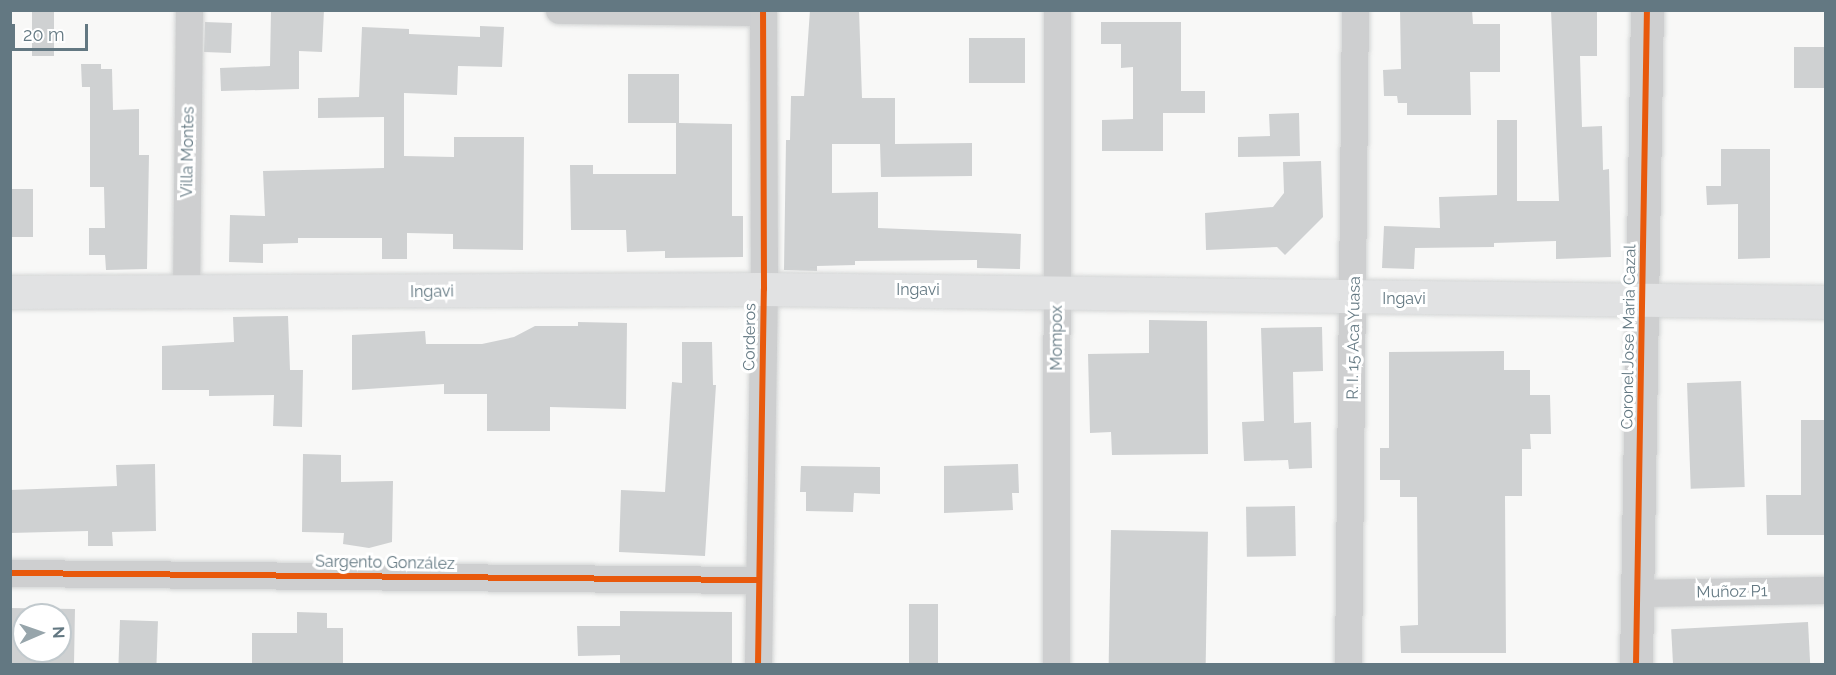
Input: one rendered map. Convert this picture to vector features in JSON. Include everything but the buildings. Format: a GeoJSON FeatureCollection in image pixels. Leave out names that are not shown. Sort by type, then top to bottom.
{"type":"FeatureCollection","features":[{"type":"Feature","properties":{"kind":"main road","name":"Ingavi"},"geometry":{"type":"LineString","coordinates":[[10,292],[186,294],[764,289],[1826,302]]}},
{"type":"Feature","properties":{"kind":"street","name":"Villa Montes"},"geometry":{"type":"LineString","coordinates":[[186,294],[189,10]]}},
{"type":"Feature","properties":{"kind":"street"},"geometry":{"type":"LineString","coordinates":[[560,10],[763,11]]}},
{"type":"Feature","properties":{"kind":"street","name":"Mompox"},"geometry":{"type":"LineString","coordinates":[[1056,664],[1057,10]]}},
{"type":"Feature","properties":{"kind":"street","name":"R. I. 15 Aca Yuasa"},"geometry":{"type":"LineString","coordinates":[[1348,664],[1354,298],[1355,10]]}},
{"type":"Feature","properties":{"kind":"street","name":"Coronel Jose Maria Cazal"},"geometry":{"type":"LineString","coordinates":[[1636,664],[1647,10]]}},
{"type":"Feature","properties":{"kind":"street","name":"Corderos"},"geometry":{"type":"LineString","coordinates":[[758,664],[764,289],[763,11]]}},
{"type":"Feature","properties":{"kind":"street","name":"Sargento González"},"geometry":{"type":"LineString","coordinates":[[10,573],[759,580]]}},
{"type":"Feature","properties":{"kind":"street","name":"Muñoz P1"},"geometry":{"type":"LineString","coordinates":[[1638,593],[1826,590]]}},
{"type":"Feature","properties":{"kind":"cycle path"},"geometry":{"type":"LineString","coordinates":[[758,664],[764,289],[763,10]]}},
{"type":"Feature","properties":{"kind":"cycle path"},"geometry":{"type":"LineString","coordinates":[[1636,664],[1647,10]]}},
{"type":"Feature","properties":{"kind":"cycle path"},"geometry":{"type":"LineString","coordinates":[[10,573],[759,580]]}}]}
